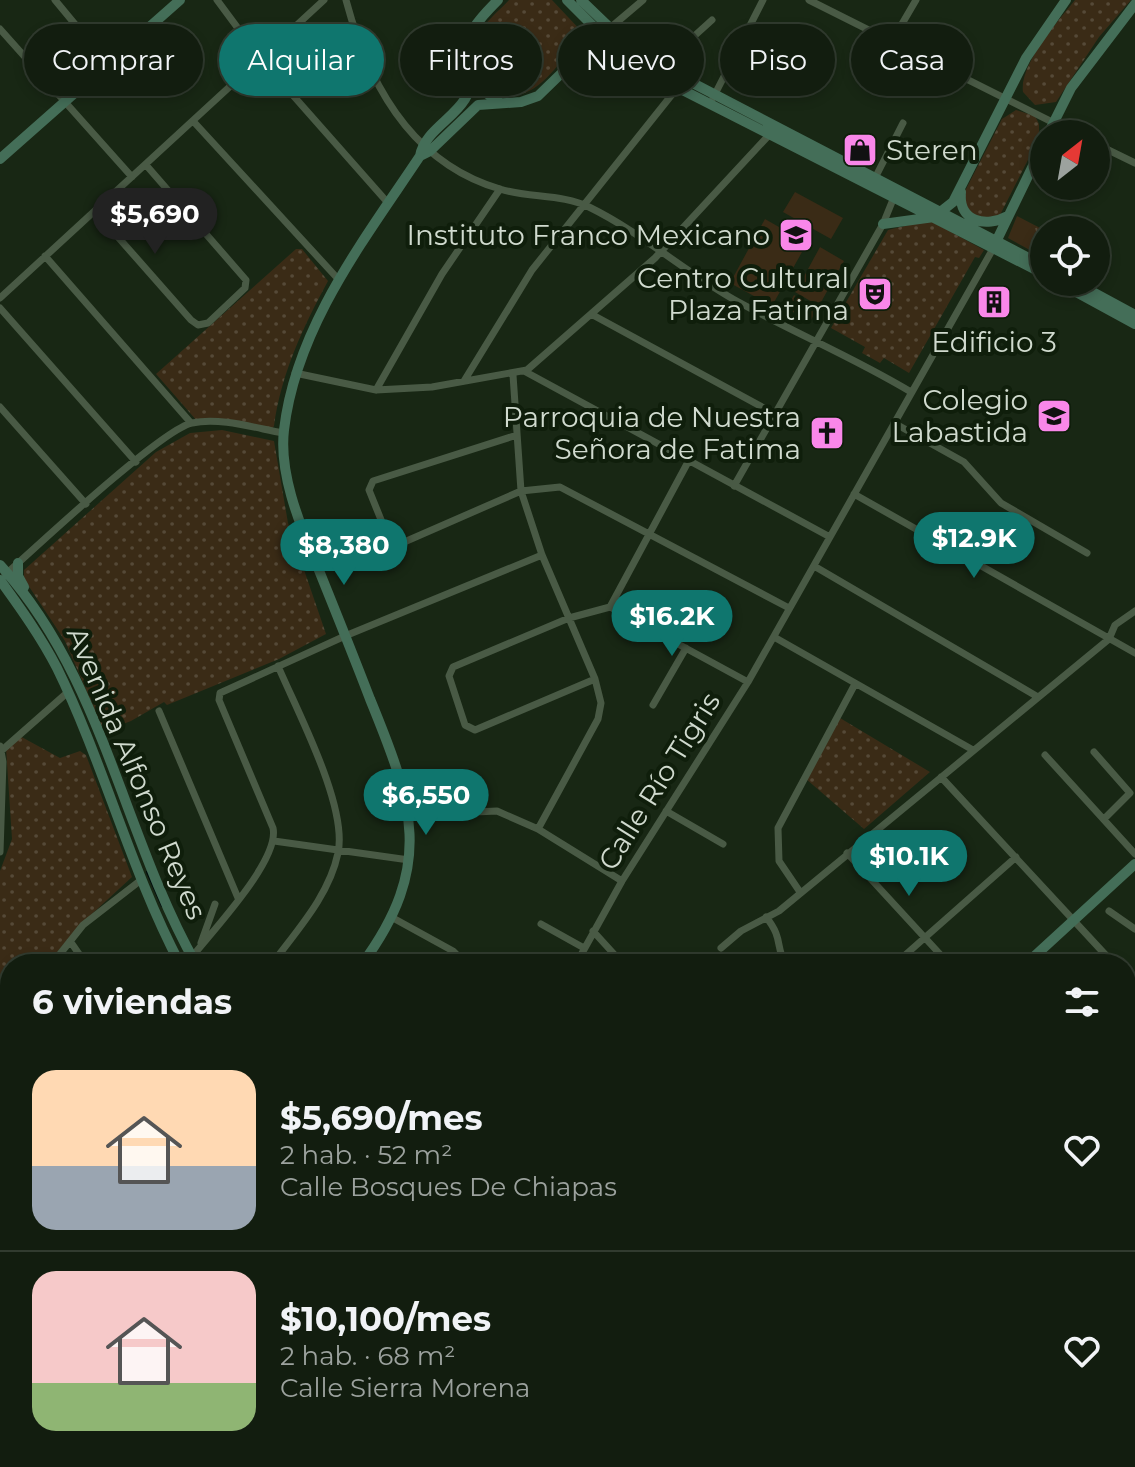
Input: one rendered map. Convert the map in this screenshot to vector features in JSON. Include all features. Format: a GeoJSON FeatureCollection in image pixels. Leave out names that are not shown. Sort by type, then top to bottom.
{"type":"FeatureCollection","features":[{"type":"Feature","properties":{"kind":"main road"},"geometry":{"type":"LineString","coordinates":[[153,24],[180,0]]}},
{"type":"Feature","properties":{"kind":"main road"},"geometry":{"type":"LineString","coordinates":[[476,24],[498,0]]}},
{"type":"Feature","properties":{"kind":"main road"},"geometry":{"type":"LineString","coordinates":[[567,0],[596,24]]}},
{"type":"Feature","properties":{"kind":"main road"},"geometry":{"type":"LineString","coordinates":[[581,0],[600,24]]}},
{"type":"Feature","properties":{"kind":"main road"},"geometry":{"type":"LineString","coordinates":[[883,224],[938,215],[963,186],[1026,58],[1066,0]]}},
{"type":"Feature","properties":{"kind":"main road"},"geometry":{"type":"LineString","coordinates":[[1056,120],[1094,54],[1135,4]]}},
{"type":"Feature","properties":{"kind":"main road"},"geometry":{"type":"LineString","coordinates":[[424,151],[472,108],[484,102],[521,102],[538,96],[558,77]]}},
{"type":"Feature","properties":{"kind":"main road"},"geometry":{"type":"LineString","coordinates":[[704,95],[1030,260]]}},
{"type":"Feature","properties":{"kind":"main road"},"geometry":{"type":"LineString","coordinates":[[0,159],[71,96]]}},
{"type":"Feature","properties":{"kind":"main road"},"geometry":{"type":"LineString","coordinates":[[369,954],[393,918],[404,889],[409,860],[409,815],[398,768],[297,513],[283,433],[295,373],[339,280],[388,203],[464,96]]}},
{"type":"Feature","properties":{"kind":"main road"},"geometry":{"type":"LineString","coordinates":[[490,96],[498,102]]}},
{"type":"Feature","properties":{"kind":"main road"},"geometry":{"type":"LineString","coordinates":[[704,96],[770,134],[873,181],[894,197],[938,215]]}},
{"type":"Feature","properties":{"kind":"main road"},"geometry":{"type":"LineString","coordinates":[[995,244],[1030,171]]}},
{"type":"Feature","properties":{"kind":"main road"},"geometry":{"type":"LineString","coordinates":[[963,186],[962,206],[974,221],[989,224],[1008,216]]}},
{"type":"Feature","properties":{"kind":"main road"},"geometry":{"type":"LineString","coordinates":[[995,244],[1030,265]]}},
{"type":"Feature","properties":{"kind":"main road"},"geometry":{"type":"LineString","coordinates":[[1084,296],[1135,324]]}},
{"type":"Feature","properties":{"kind":"main road"},"geometry":{"type":"LineString","coordinates":[[1100,296],[1135,315]]}},
{"type":"Feature","properties":{"kind":"main road"},"geometry":{"type":"LineString","coordinates":[[18,563],[18,576],[37,610]]}},
{"type":"Feature","properties":{"kind":"main road","name":"Avenida Alfonso Reyes"},"geometry":{"type":"LineString","coordinates":[[2,575],[37,610],[79,683],[157,885],[195,954]]}},
{"type":"Feature","properties":{"kind":"main road","name":"Avenida Alfonso Reyes"},"geometry":{"type":"LineString","coordinates":[[2,575],[68,692],[141,880],[175,954]]}},
{"type":"Feature","properties":{"kind":"main road"},"geometry":{"type":"LineString","coordinates":[[1037,954],[1135,864]]}},
{"type":"Feature","properties":{"kind":"street"},"geometry":{"type":"LineString","coordinates":[[55,0],[75,24]]}},
{"type":"Feature","properties":{"kind":"street"},"geometry":{"type":"LineString","coordinates":[[217,0],[235,24]]}},
{"type":"Feature","properties":{"kind":"street"},"geometry":{"type":"LineString","coordinates":[[298,24],[324,0]]}},
{"type":"Feature","properties":{"kind":"street"},"geometry":{"type":"LineString","coordinates":[[346,0],[371,75],[392,110],[424,151],[500,189],[584,205],[733,299],[911,392]]}},
{"type":"Feature","properties":{"kind":"street"},"geometry":{"type":"LineString","coordinates":[[614,24],[643,0]]}},
{"type":"Feature","properties":{"kind":"street"},"geometry":{"type":"LineString","coordinates":[[712,99],[763,0]]}},
{"type":"Feature","properties":{"kind":"street"},"geometry":{"type":"LineString","coordinates":[[809,0],[858,24]]}},
{"type":"Feature","properties":{"kind":"street"},"geometry":{"type":"LineString","coordinates":[[902,24],[916,0]]}},
{"type":"Feature","properties":{"kind":"street"},"geometry":{"type":"LineString","coordinates":[[704,27],[712,20]]}},
{"type":"Feature","properties":{"kind":"street"},"geometry":{"type":"LineString","coordinates":[[0,29],[132,177]]}},
{"type":"Feature","properties":{"kind":"street"},"geometry":{"type":"LineString","coordinates":[[973,82],[1048,120]]}},
{"type":"Feature","properties":{"kind":"street"},"geometry":{"type":"LineString","coordinates":[[0,298],[220,96]]}},
{"type":"Feature","properties":{"kind":"street"},"geometry":{"type":"LineString","coordinates":[[294,96],[388,203]]}},
{"type":"Feature","properties":{"kind":"street"},"geometry":{"type":"LineString","coordinates":[[464,381],[522,284],[671,96]]}},
{"type":"Feature","properties":{"kind":"street"},"geometry":{"type":"LineString","coordinates":[[193,121],[339,280]]}},
{"type":"Feature","properties":{"kind":"street"},"geometry":{"type":"LineString","coordinates":[[873,181],[903,123]]}},
{"type":"Feature","properties":{"kind":"street"},"geometry":{"type":"LineString","coordinates":[[295,373],[376,390],[432,387],[524,371],[660,253],[770,134]]}},
{"type":"Feature","properties":{"kind":"street"},"geometry":{"type":"LineString","coordinates":[[1110,151],[1135,163]]}},
{"type":"Feature","properties":{"kind":"street"},"geometry":{"type":"LineString","coordinates":[[95,211],[191,320],[201,325],[236,297],[247,283],[146,165]]}},
{"type":"Feature","properties":{"kind":"street"},"geometry":{"type":"LineString","coordinates":[[376,390],[438,280],[500,189]]}},
{"type":"Feature","properties":{"kind":"street"},"geometry":{"type":"LineString","coordinates":[[734,486],[883,224],[894,197]]}},
{"type":"Feature","properties":{"kind":"street","name":"Calle Río Tigris"},"geometry":{"type":"LineString","coordinates":[[581,954],[622,881],[748,682],[995,244]]}},
{"type":"Feature","properties":{"kind":"street"},"geometry":{"type":"LineString","coordinates":[[45,256],[191,423]]}},
{"type":"Feature","properties":{"kind":"street"},"geometry":{"type":"LineString","coordinates":[[0,308],[136,462]]}},
{"type":"Feature","properties":{"kind":"street"},"geometry":{"type":"LineString","coordinates":[[591,314],[773,413]]}},
{"type":"Feature","properties":{"kind":"street"},"geometry":{"type":"LineString","coordinates":[[524,371],[830,537]]}},
{"type":"Feature","properties":{"kind":"street"},"geometry":{"type":"LineString","coordinates":[[513,375],[521,491],[542,555],[595,679],[601,703],[598,719],[538,829]]}},
{"type":"Feature","properties":{"kind":"street"},"geometry":{"type":"LineString","coordinates":[[0,407],[86,504]]}},
{"type":"Feature","properties":{"kind":"street"},"geometry":{"type":"LineString","coordinates":[[2,575],[136,462],[191,423],[215,423],[283,433]]}},
{"type":"Feature","properties":{"kind":"street"},"geometry":{"type":"LineString","coordinates":[[894,423],[964,462],[1001,503],[1087,553]]}},
{"type":"Feature","properties":{"kind":"street"},"geometry":{"type":"LineString","coordinates":[[517,435],[376,479],[369,490],[388,537],[398,543],[521,491],[566,489],[789,608]]}},
{"type":"Feature","properties":{"kind":"street"},"geometry":{"type":"LineString","coordinates":[[610,607],[688,462]]}},
{"type":"Feature","properties":{"kind":"street"},"geometry":{"type":"LineString","coordinates":[[854,494],[1135,653]]}},
{"type":"Feature","properties":{"kind":"street"},"geometry":{"type":"LineString","coordinates":[[197,954],[265,861],[274,841],[273,828],[219,700],[223,690],[542,555]]}},
{"type":"Feature","properties":{"kind":"street"},"geometry":{"type":"LineString","coordinates":[[814,566],[1038,697]]}},
{"type":"Feature","properties":{"kind":"street"},"geometry":{"type":"LineString","coordinates":[[595,679],[478,729],[465,725],[449,679],[450,670],[569,618],[610,607],[748,682]]}},
{"type":"Feature","properties":{"kind":"street"},"geometry":{"type":"LineString","coordinates":[[721,948],[800,892],[1109,639],[1115,625],[1135,611]]}},
{"type":"Feature","properties":{"kind":"street"},"geometry":{"type":"LineString","coordinates":[[774,637],[973,750]]}},
{"type":"Feature","properties":{"kind":"street"},"geometry":{"type":"LineString","coordinates":[[653,705],[686,648]]}},
{"type":"Feature","properties":{"kind":"street"},"geometry":{"type":"LineString","coordinates":[[278,666],[332,798],[339,849],[318,901],[279,954]]}},
{"type":"Feature","properties":{"kind":"street"},"geometry":{"type":"LineString","coordinates":[[800,892],[779,861],[778,828],[855,684]]}},
{"type":"Feature","properties":{"kind":"street"},"geometry":{"type":"LineString","coordinates":[[0,852],[1,749],[68,692]]}},
{"type":"Feature","properties":{"kind":"street"},"geometry":{"type":"LineString","coordinates":[[159,711],[238,898]]}},
{"type":"Feature","properties":{"kind":"street"},"geometry":{"type":"LineString","coordinates":[[1094,752],[1130,793],[1104,819]]}},
{"type":"Feature","properties":{"kind":"street"},"geometry":{"type":"LineString","coordinates":[[1045,755],[1135,854]]}},
{"type":"Feature","properties":{"kind":"street"},"geometry":{"type":"LineString","coordinates":[[941,777],[1105,954]]}},
{"type":"Feature","properties":{"kind":"street"},"geometry":{"type":"LineString","coordinates":[[409,815],[448,810],[497,811],[538,829],[622,881]]}},
{"type":"Feature","properties":{"kind":"street"},"geometry":{"type":"LineString","coordinates":[[666,811],[723,844]]}},
{"type":"Feature","properties":{"kind":"street"},"geometry":{"type":"LineString","coordinates":[[274,841],[409,860]]}},
{"type":"Feature","properties":{"kind":"street"},"geometry":{"type":"LineString","coordinates":[[847,853],[940,954]]}},
{"type":"Feature","properties":{"kind":"street"},"geometry":{"type":"LineString","coordinates":[[907,954],[1016,857]]}},
{"type":"Feature","properties":{"kind":"street"},"geometry":{"type":"LineString","coordinates":[[60,954],[107,905],[141,880]]}},
{"type":"Feature","properties":{"kind":"street"},"geometry":{"type":"LineString","coordinates":[[197,954],[215,904]]}},
{"type":"Feature","properties":{"kind":"street"},"geometry":{"type":"LineString","coordinates":[[1109,911],[1135,929]]}},
{"type":"Feature","properties":{"kind":"street"},"geometry":{"type":"LineString","coordinates":[[766,917],[779,933],[781,954]]}},
{"type":"Feature","properties":{"kind":"street"},"geometry":{"type":"LineString","coordinates":[[393,918],[457,954]]}},
{"type":"Feature","properties":{"kind":"street"},"geometry":{"type":"LineString","coordinates":[[541,924],[584,948]]}},
{"type":"Feature","properties":{"kind":"street"},"geometry":{"type":"LineString","coordinates":[[593,931],[614,954]]}},
{"type":"Feature","properties":{"kind":"street"},"geometry":{"type":"LineString","coordinates":[[70,941],[79,954]]}},
{"type":"Feature","properties":{"kind":"green space"},"geometry":{"type":"Polygon","coordinates":[[[509,0],[552,0],[575,24],[558,24],[558,65],[542,82],[542,24],[486,24],[509,0]]]}},
{"type":"Feature","properties":{"kind":"green space"},"geometry":{"type":"Polygon","coordinates":[[[1075,0],[1131,0],[1099,37],[1056,102],[1035,105],[1023,92],[1027,69],[1041,44],[1075,0]]]}},
{"type":"Feature","properties":{"kind":"green space"},"geometry":{"type":"Polygon","coordinates":[[[1016,110],[1035,116],[1037,120],[1030,120],[1030,156],[1000,215],[988,221],[966,210],[965,191],[1002,119],[1016,110]]]}},
{"type":"Feature","properties":{"kind":"green space"},"geometry":{"type":"Polygon","coordinates":[[[795,192],[843,218],[831,239],[783,212],[795,192]]]}},
{"type":"Feature","properties":{"kind":"green space"},"geometry":{"type":"Polygon","coordinates":[[[1017,216],[1030,223],[1030,250],[1008,238],[1017,216]]]}},
{"type":"Feature","properties":{"kind":"green space"},"geometry":{"type":"Polygon","coordinates":[[[765,219],[807,243],[772,306],[730,283],[765,219]]]}},
{"type":"Feature","properties":{"kind":"green space"},"geometry":{"type":"Polygon","coordinates":[[[929,220],[984,250],[979,258],[975,257],[909,373],[884,358],[880,363],[862,353],[865,347],[831,328],[888,230],[929,220]]]}},
{"type":"Feature","properties":{"kind":"green space"},"geometry":{"type":"Polygon","coordinates":[[[820,247],[844,261],[832,282],[808,269],[820,247]]]}},
{"type":"Feature","properties":{"kind":"green space"},"geometry":{"type":"Polygon","coordinates":[[[296,249],[302,249],[328,281],[294,351],[274,426],[272,429],[197,421],[156,374],[296,249]]]}},
{"type":"Feature","properties":{"kind":"green space"},"geometry":{"type":"Polygon","coordinates":[[[807,271],[831,284],[819,306],[795,292],[807,271]]]}},
{"type":"Feature","properties":{"kind":"green space"},"geometry":{"type":"Polygon","coordinates":[[[794,295],[817,309],[810,322],[787,308],[794,295]]]}},
{"type":"Feature","properties":{"kind":"green space"},"geometry":{"type":"Polygon","coordinates":[[[222,430],[274,441],[288,523],[326,634],[279,659],[167,705],[164,702],[131,721],[104,731],[65,641],[24,579],[24,570],[156,452],[190,433],[222,430]]]}},
{"type":"Feature","properties":{"kind":"green space"},"geometry":{"type":"Polygon","coordinates":[[[840,718],[930,772],[864,829],[806,779],[840,718]]]}},
{"type":"Feature","properties":{"kind":"green space"},"geometry":{"type":"Polygon","coordinates":[[[18,735],[60,758],[80,751],[86,755],[132,877],[81,924],[56,954],[0,954],[0,871],[12,839],[6,748],[18,735]]]}},
{"type":"Feature","properties":{"kind":"waterway"},"geometry":{"type":"LineString","coordinates":[[147,872],[162,906]]}},
{"type":"Feature","properties":{"kind":"place","name":"Steren"},"geometry":{"type":"Point","coordinates":[860,150]}},
{"type":"Feature","properties":{"kind":"place","name":"Instituto Franco Mexicano"},"geometry":{"type":"Point","coordinates":[796,235]}},
{"type":"Feature","properties":{"kind":"place","name":"Centro Cultural Plaza Fatima"},"geometry":{"type":"Point","coordinates":[875,294]}},
{"type":"Feature","properties":{"kind":"place","name":"Edificio 3"},"geometry":{"type":"Point","coordinates":[994,302]}},
{"type":"Feature","properties":{"kind":"place","name":"Colegio Labastida"},"geometry":{"type":"Point","coordinates":[1054,416]}},
{"type":"Feature","properties":{"kind":"place","name":"Parroquia de Nuestra Señora de Fatima"},"geometry":{"type":"Point","coordinates":[827,433]}}]}
